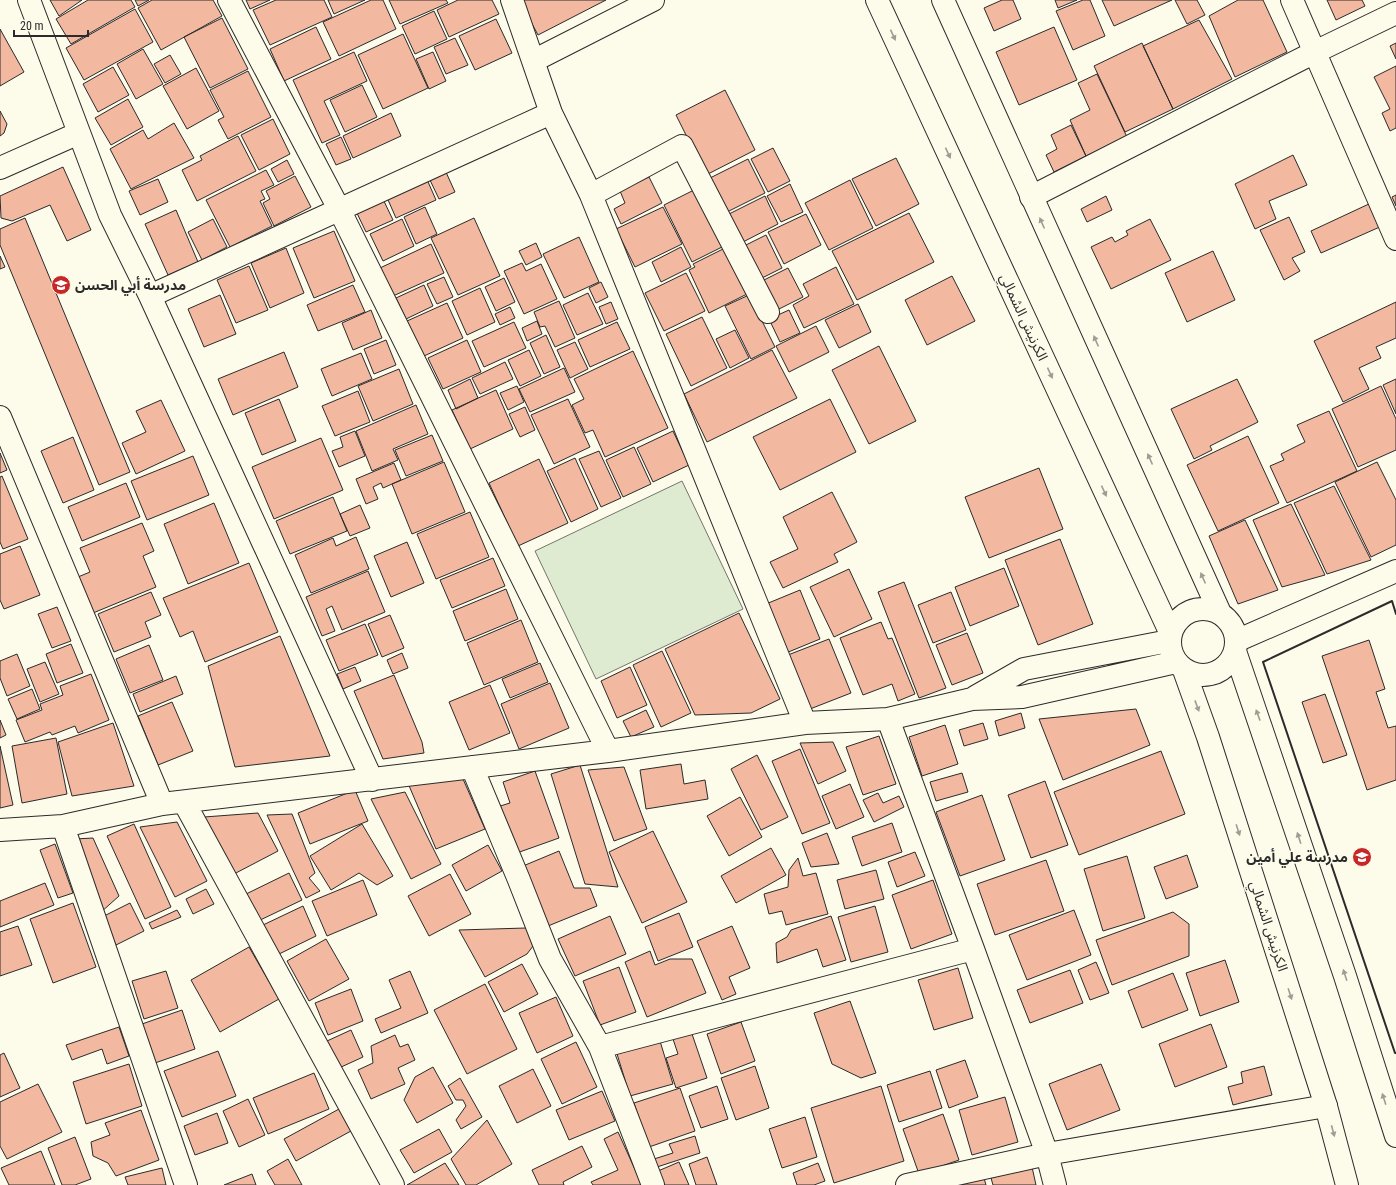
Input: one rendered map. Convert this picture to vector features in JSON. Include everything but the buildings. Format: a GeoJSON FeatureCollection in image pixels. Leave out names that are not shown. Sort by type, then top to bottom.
{"type":"FeatureCollection","features":[{"type":"Feature","properties":{"kind":"street"},"geometry":{"type":"LineString","coordinates":[[29,0],[110,215],[150,296],[372,780]]}},
{"type":"Feature","properties":{"kind":"street"},"geometry":{"type":"LineString","coordinates":[[229,0],[339,209],[608,751]]}},
{"type":"Feature","properties":{"kind":"street"},"geometry":{"type":"LineString","coordinates":[[512,0],[551,113],[591,195],[805,723]]}},
{"type":"Feature","properties":{"kind":"street"},"geometry":{"type":"LineString","coordinates":[[533,62],[653,0]]}},
{"type":"Feature","properties":{"kind":"street","name":"الكرنيش الشمالي"},"geometry":{"type":"LineString","coordinates":[[877,0],[1170,638]]}},
{"type":"Feature","properties":{"kind":"street"},"geometry":{"type":"LineString","coordinates":[[943,0],[1220,613]]}},
{"type":"Feature","properties":{"kind":"street"},"geometry":{"type":"LineString","coordinates":[[1292,0],[1316,52],[1396,239]]}},
{"type":"Feature","properties":{"kind":"street"},"geometry":{"type":"LineString","coordinates":[[1031,197],[1396,13]]}},
{"type":"Feature","properties":{"kind":"street"},"geometry":{"type":"LineString","coordinates":[[150,296],[551,113]]}},
{"type":"Feature","properties":{"kind":"street"},"geometry":{"type":"LineString","coordinates":[[0,168],[79,132]]}},
{"type":"Feature","properties":{"kind":"street"},"geometry":{"type":"LineString","coordinates":[[591,195],[682,146],[768,312]]}},
{"type":"Feature","properties":{"kind":"street"},"geometry":{"type":"LineString","coordinates":[[0,417],[162,804]]}},
{"type":"Feature","properties":{"kind":"street"},"geometry":{"type":"LineString","coordinates":[[1393,579],[1236,646],[1231,661],[1224,669],[1214,674],[1204,676],[1193,674],[1180,666],[1171,653],[1170,638],[1178,620],[1186,613],[1197,609],[1209,609],[1220,613],[1229,620],[1234,630],[1236,646],[1343,968],[1396,1136]]}},
{"type":"Feature","properties":{"kind":"street"},"geometry":{"type":"LineString","coordinates":[[972,699],[1024,669],[1170,638]]}},
{"type":"Feature","properties":{"kind":"street"},"geometry":{"type":"LineString","coordinates":[[0,830],[63,826],[162,804],[608,751],[805,723],[888,719],[972,699],[1022,697],[1180,666]]}},
{"type":"Feature","properties":{"kind":"street","name":"الكرنيش الشمالي"},"geometry":{"type":"LineString","coordinates":[[1180,666],[1208,737],[1326,1106],[1348,1185]]}},
{"type":"Feature","properties":{"kind":"street"},"geometry":{"type":"LineString","coordinates":[[888,719],[1047,1154],[1055,1185]]}},
{"type":"Feature","properties":{"kind":"street"},"geometry":{"type":"LineString","coordinates":[[472,767],[519,880],[550,960],[600,1046],[653,1185]]}},
{"type":"Feature","properties":{"kind":"street"},"geometry":{"type":"LineString","coordinates":[[184,802],[393,1185]]}},
{"type":"Feature","properties":{"kind":"street"},"geometry":{"type":"LineString","coordinates":[[63,826],[186,1185]]}},
{"type":"Feature","properties":{"kind":"street"},"geometry":{"type":"LineString","coordinates":[[600,1046],[973,949]]}},
{"type":"Feature","properties":{"kind":"street"},"geometry":{"type":"LineString","coordinates":[[907,1185],[1047,1154],[1326,1106]]}},
{"type":"Feature","properties":{"kind":"green space"},"geometry":{"type":"Polygon","coordinates":[[[682,481],[743,609],[596,679],[535,551],[682,481]]]}},
{"type":"Feature","properties":{"kind":"wall"},"geometry":{"type":"LineString","coordinates":[[1396,614],[1392,601],[1263,662],[1396,1053]]}},
{"type":"Feature","properties":{"kind":"place","name":"مدرسة أبي الحسن"},"geometry":{"type":"Point","coordinates":[61,285]}},
{"type":"Feature","properties":{"kind":"place","name":"مدرسة علي أمين"},"geometry":{"type":"Point","coordinates":[1362,857]}}]}
